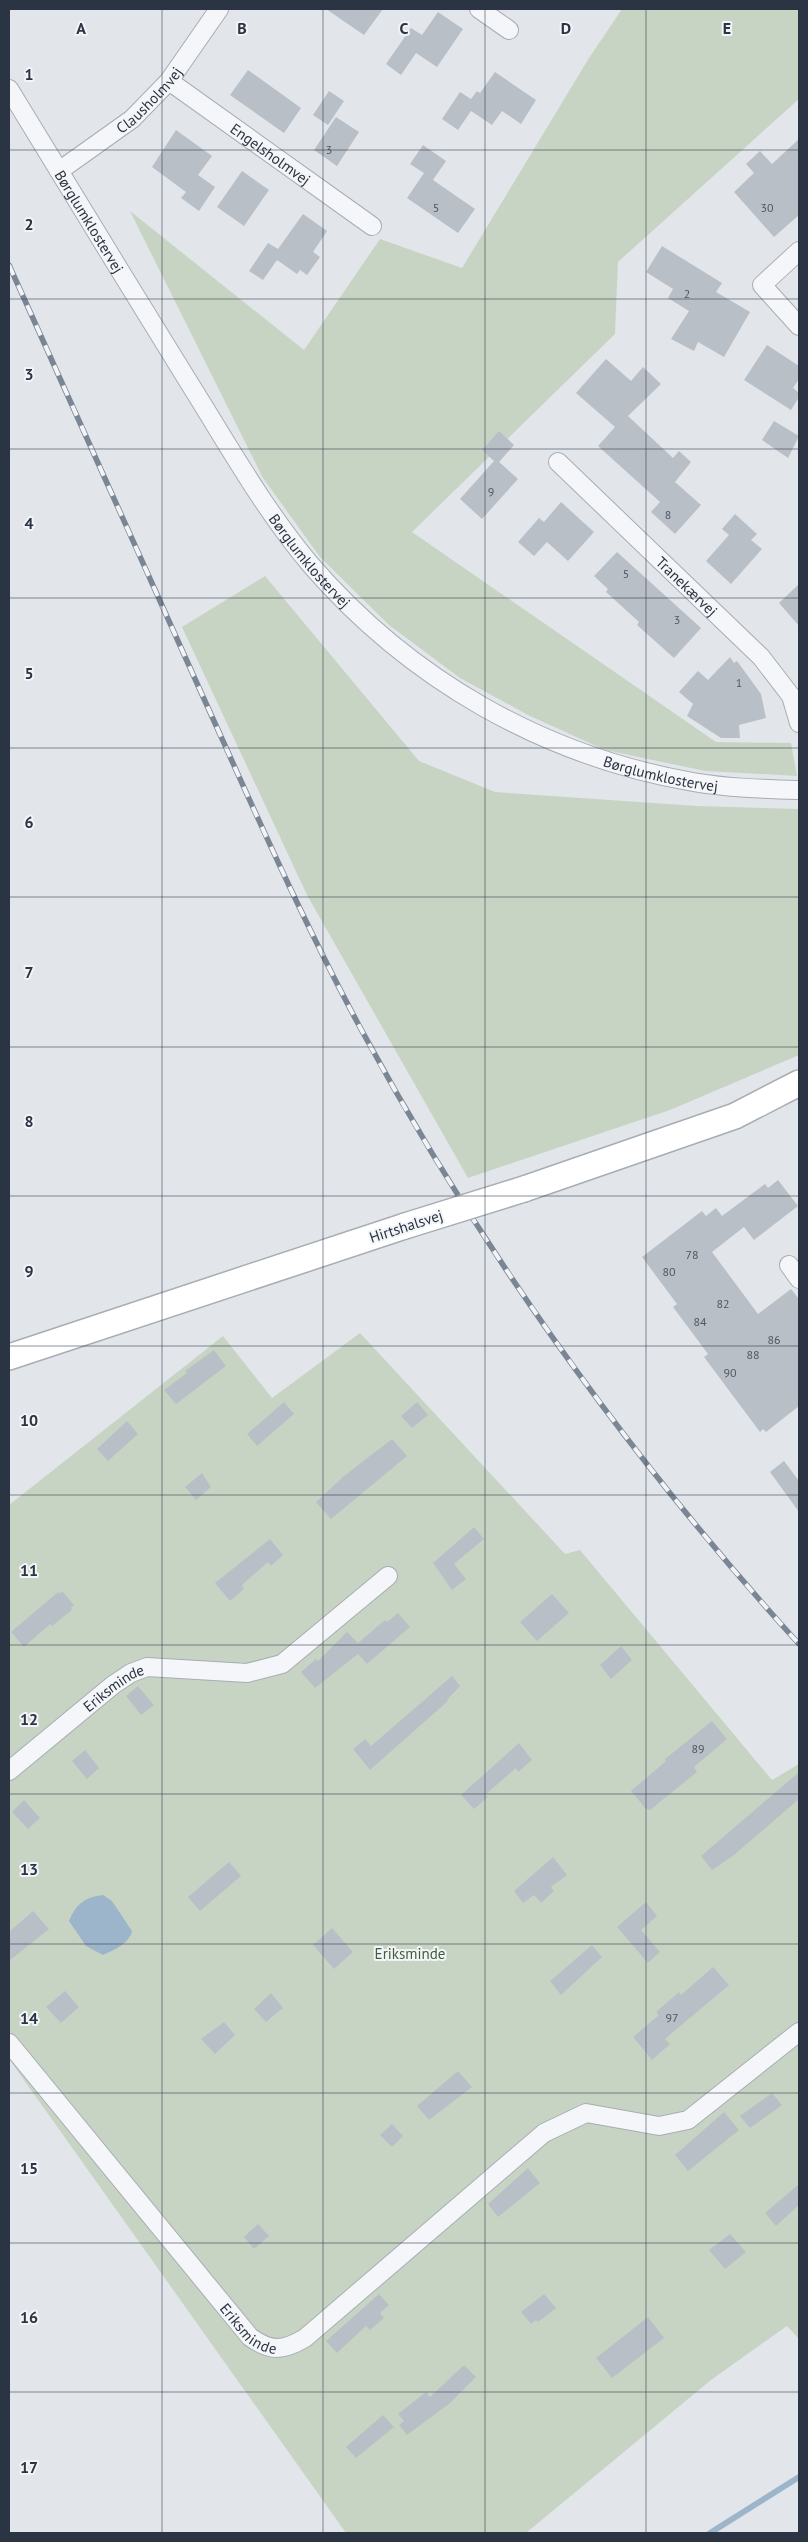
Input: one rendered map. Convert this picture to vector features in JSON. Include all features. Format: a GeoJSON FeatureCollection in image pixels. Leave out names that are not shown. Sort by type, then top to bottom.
{"type":"FeatureCollection","features":[{"type":"Feature","properties":{"kind":"street","name":"Clausholmvej"},"geometry":{"type":"LineString","coordinates":[[59,171],[132,119],[169,81],[219,9]]}},
{"type":"Feature","properties":{"kind":"street"},"geometry":{"type":"LineString","coordinates":[[479,9],[508,30]]}},
{"type":"Feature","properties":{"kind":"street","name":"Engelsholmvej"},"geometry":{"type":"LineString","coordinates":[[169,81],[372,226]]}},
{"type":"Feature","properties":{"kind":"street","name":"Børglumklostervej"},"geometry":{"type":"LineString","coordinates":[[9,89],[136,298],[283,529],[341,598],[390,643],[436,678],[477,704],[555,743],[598,759],[641,771],[693,782],[734,788],[799,790]]}},
{"type":"Feature","properties":{"kind":"street"},"geometry":{"type":"LineString","coordinates":[[799,252],[762,285],[799,326]]}},
{"type":"Feature","properties":{"kind":"street","name":"Tranekærvej"},"geometry":{"type":"LineString","coordinates":[[558,462],[761,657],[791,696],[799,723]]}},
{"type":"Feature","properties":{"kind":"street","name":"Hirtshalsvej"},"geometry":{"type":"LineString","coordinates":[[9,1357],[524,1189],[735,1116],[799,1083]]}},
{"type":"Feature","properties":{"kind":"street","name":"Eriksminde"},"geometry":{"type":"LineString","coordinates":[[9,1771],[113,1684],[131,1673],[147,1667],[248,1673],[282,1664],[388,1576]]}},
{"type":"Feature","properties":{"kind":"street","name":"Eriksminde"},"geometry":{"type":"LineString","coordinates":[[9,2043],[250,2337],[264,2347],[277,2349],[294,2345],[305,2338],[544,2133],[586,2113],[659,2126],[688,2120],[799,2032]]}},
{"type":"Feature","properties":{"kind":"green space"},"geometry":{"type":"Polygon","coordinates":[[[622,9],[799,9],[799,99],[618,262],[615,334],[412,532],[716,742],[791,743],[797,776],[705,771],[605,750],[530,716],[460,678],[389,625],[320,557],[263,478],[130,211],[304,350],[380,239],[462,268],[589,58],[622,9]]]}},
{"type":"Feature","properties":{"kind":"green space"},"geometry":{"type":"Polygon","coordinates":[[[265,576],[419,761],[495,792],[697,806],[799,809],[799,1055],[670,1110],[468,1178],[307,895],[182,627],[265,576]]]}},
{"type":"Feature","properties":{"kind":"green space","name":"Eriksminde"},"geometry":{"type":"Polygon","coordinates":[[[360,1333],[565,1554],[580,1550],[772,1780],[799,1764],[799,2339],[787,2326],[711,2380],[526,2533],[346,2533],[9,2059],[9,1505],[223,1336],[272,1398],[360,1333]]]}},
{"type":"Feature","properties":{"kind":"water"},"geometry":{"type":"Polygon","coordinates":[[[103,1895],[112,1901],[132,1931],[128,1940],[116,1949],[103,1955],[86,1946],[69,1921],[82,1902],[103,1895]]]}},
{"type":"Feature","properties":{"kind":"building"},"geometry":{"type":"Polygon","coordinates":[[[326,9],[383,9],[364,35],[326,9]]]}},
{"type":"Feature","properties":{"kind":"building"},"geometry":{"type":"Polygon","coordinates":[[[438,12],[463,29],[437,67],[416,53],[401,75],[386,64],[411,28],[422,35],[438,12]]]}},
{"type":"Feature","properties":{"kind":"building"},"geometry":{"type":"Polygon","coordinates":[[[248,70],[301,108],[284,133],[230,95],[248,70]]]}},
{"type":"Feature","properties":{"kind":"building"},"geometry":{"type":"Polygon","coordinates":[[[495,72],[536,100],[521,124],[502,111],[492,125],[471,111],[458,130],[442,119],[460,92],[471,99],[477,91],[480,93],[495,72]]]}},
{"type":"Feature","properties":{"kind":"building"},"geometry":{"type":"Polygon","coordinates":[[[329,91],[344,101],[328,125],[313,115],[329,91]]]}},
{"type":"Feature","properties":{"kind":"building"},"geometry":{"type":"Polygon","coordinates":[[[336,117],[359,132],[337,166],[314,150],[336,117]]]}},
{"type":"Feature","properties":{"kind":"building"},"geometry":{"type":"Polygon","coordinates":[[[176,130],[212,156],[198,175],[215,187],[199,211],[181,198],[186,192],[152,167],[176,130]]]}},
{"type":"Feature","properties":{"kind":"building"},"geometry":{"type":"Polygon","coordinates":[[[799,139],[799,215],[774,237],[734,192],[754,173],[746,164],[760,151],[772,164],[799,139]]]}},
{"type":"Feature","properties":{"kind":"building"},"geometry":{"type":"Polygon","coordinates":[[[423,145],[446,161],[433,180],[475,209],[458,233],[407,198],[424,173],[410,164],[423,145]]]}},
{"type":"Feature","properties":{"kind":"building"},"geometry":{"type":"Polygon","coordinates":[[[242,171],[269,190],[244,226],[217,207],[242,171]]]}},
{"type":"Feature","properties":{"kind":"building"},"geometry":{"type":"Polygon","coordinates":[[[303,214],[327,231],[313,252],[320,257],[307,275],[300,270],[297,274],[277,260],[263,280],[249,271],[268,243],[278,249],[303,214]]]}},
{"type":"Feature","properties":{"kind":"building"},"geometry":{"type":"Polygon","coordinates":[[[662,246],[722,283],[716,292],[750,312],[724,357],[698,342],[694,351],[671,339],[689,311],[668,298],[673,289],[646,272],[662,246]]]}},
{"type":"Feature","properties":{"kind":"building"},"geometry":{"type":"Polygon","coordinates":[[[767,345],[799,366],[799,379],[793,388],[799,393],[799,397],[791,410],[744,380],[767,345]]]}},
{"type":"Feature","properties":{"kind":"building"},"geometry":{"type":"Polygon","coordinates":[[[606,359],[631,381],[643,367],[661,384],[628,416],[673,458],[679,451],[691,462],[675,482],[701,505],[675,534],[651,512],[660,502],[598,446],[615,427],[576,393],[606,359]]]}},
{"type":"Feature","properties":{"kind":"building"},"geometry":{"type":"Polygon","coordinates":[[[774,421],[799,436],[788,458],[762,440],[774,421]]]}},
{"type":"Feature","properties":{"kind":"building"},"geometry":{"type":"Polygon","coordinates":[[[499,431],[514,445],[499,462],[518,479],[482,519],[460,499],[494,461],[482,450],[499,431]]]}},
{"type":"Feature","properties":{"kind":"building"},"geometry":{"type":"Polygon","coordinates":[[[561,502],[594,532],[568,561],[547,542],[534,556],[518,542],[539,518],[544,522],[561,502]]]}},
{"type":"Feature","properties":{"kind":"building"},"geometry":{"type":"Polygon","coordinates":[[[735,514],[757,534],[751,540],[762,549],[731,584],[706,561],[729,535],[722,529],[735,514]]]}},
{"type":"Feature","properties":{"kind":"building"},"geometry":{"type":"Polygon","coordinates":[[[617,552],[701,628],[674,658],[637,625],[639,622],[606,592],[608,589],[594,576],[617,552]]]}},
{"type":"Feature","properties":{"kind":"building"},"geometry":{"type":"Polygon","coordinates":[[[799,584],[799,626],[779,603],[799,584]]]}},
{"type":"Feature","properties":{"kind":"building"},"geometry":{"type":"Polygon","coordinates":[[[730,657],[734,663],[737,661],[761,694],[766,718],[739,725],[740,738],[721,738],[687,716],[693,704],[679,692],[698,671],[708,680],[730,657]]]}},
{"type":"Feature","properties":{"kind":"building"},"geometry":{"type":"Polygon","coordinates":[[[778,1180],[798,1206],[754,1240],[744,1227],[712,1252],[758,1314],[791,1289],[799,1299],[799,1406],[766,1432],[763,1429],[760,1432],[704,1357],[708,1354],[673,1307],[677,1304],[642,1257],[702,1211],[706,1216],[716,1208],[722,1216],[765,1184],[768,1188],[778,1180]]]}},
{"type":"Feature","properties":{"kind":"building"},"geometry":{"type":"Polygon","coordinates":[[[214,1350],[226,1366],[176,1404],[164,1390],[187,1373],[185,1371],[214,1350]]]}},
{"type":"Feature","properties":{"kind":"building"},"geometry":{"type":"Polygon","coordinates":[[[284,1402],[294,1414],[257,1446],[247,1434],[284,1402]]]}},
{"type":"Feature","properties":{"kind":"building"},"geometry":{"type":"Polygon","coordinates":[[[417,1402],[428,1415],[412,1428],[401,1416],[417,1402]]]}},
{"type":"Feature","properties":{"kind":"building"},"geometry":{"type":"Polygon","coordinates":[[[127,1421],[138,1434],[108,1461],[97,1449],[127,1421]]]}},
{"type":"Feature","properties":{"kind":"building"},"geometry":{"type":"Polygon","coordinates":[[[392,1439],[407,1456],[331,1519],[316,1502],[344,1476],[392,1439]]]}},
{"type":"Feature","properties":{"kind":"building"},"geometry":{"type":"Polygon","coordinates":[[[784,1461],[799,1481],[799,1512],[770,1472],[784,1461]]]}},
{"type":"Feature","properties":{"kind":"building"},"geometry":{"type":"Polygon","coordinates":[[[202,1473],[211,1487],[196,1500],[185,1487],[202,1473]]]}},
{"type":"Feature","properties":{"kind":"building"},"geometry":{"type":"Polygon","coordinates":[[[474,1527],[484,1539],[454,1564],[466,1579],[452,1590],[433,1563],[474,1527]]]}},
{"type":"Feature","properties":{"kind":"building"},"geometry":{"type":"Polygon","coordinates":[[[270,1539],[283,1555],[271,1566],[268,1562],[242,1585],[244,1589],[230,1601],[215,1583],[270,1539]]]}},
{"type":"Feature","properties":{"kind":"building"},"geometry":{"type":"Polygon","coordinates":[[[62,1591],[74,1605],[71,1608],[72,1610],[52,1626],[50,1624],[24,1647],[11,1632],[58,1592],[59,1594],[62,1591]]]}},
{"type":"Feature","properties":{"kind":"building"},"geometry":{"type":"Polygon","coordinates":[[[552,1594],[569,1613],[537,1641],[520,1622],[552,1594]]]}},
{"type":"Feature","properties":{"kind":"building"},"geometry":{"type":"Polygon","coordinates":[[[398,1613],[410,1627],[367,1664],[358,1654],[315,1688],[301,1672],[316,1659],[318,1661],[347,1632],[358,1643],[385,1620],[387,1622],[398,1613]]]}},
{"type":"Feature","properties":{"kind":"building"},"geometry":{"type":"Polygon","coordinates":[[[621,1646],[632,1660],[611,1679],[600,1665],[621,1646]]]}},
{"type":"Feature","properties":{"kind":"building"},"geometry":{"type":"Polygon","coordinates":[[[452,1676],[460,1686],[448,1701],[370,1770],[353,1749],[365,1739],[371,1746],[452,1676]]]}},
{"type":"Feature","properties":{"kind":"building"},"geometry":{"type":"Polygon","coordinates":[[[138,1686],[154,1705],[141,1715],[126,1696],[138,1686]]]}},
{"type":"Feature","properties":{"kind":"building"},"geometry":{"type":"Polygon","coordinates":[[[712,1721],[727,1739],[694,1767],[697,1772],[650,1810],[646,1809],[631,1791],[666,1761],[665,1759],[712,1721]]]}},
{"type":"Feature","properties":{"kind":"building"},"geometry":{"type":"Polygon","coordinates":[[[519,1743],[532,1760],[518,1772],[516,1768],[485,1795],[488,1797],[474,1809],[461,1795],[519,1743]]]}},
{"type":"Feature","properties":{"kind":"building"},"geometry":{"type":"Polygon","coordinates":[[[85,1750],[99,1768],[87,1779],[72,1761],[85,1750]]]}},
{"type":"Feature","properties":{"kind":"building"},"geometry":{"type":"Polygon","coordinates":[[[799,1772],[799,1799],[734,1855],[712,1870],[701,1856],[799,1772]]]}},
{"type":"Feature","properties":{"kind":"building"},"geometry":{"type":"Polygon","coordinates":[[[24,1800],[40,1818],[28,1829],[12,1812],[24,1800]]]}},
{"type":"Feature","properties":{"kind":"building"},"geometry":{"type":"Polygon","coordinates":[[[553,1857],[567,1875],[551,1887],[554,1891],[541,1903],[534,1895],[523,1903],[514,1891],[553,1857]]]}},
{"type":"Feature","properties":{"kind":"building"},"geometry":{"type":"Polygon","coordinates":[[[229,1862],[241,1876],[200,1911],[188,1897],[229,1862]]]}},
{"type":"Feature","properties":{"kind":"building"},"geometry":{"type":"Polygon","coordinates":[[[646,1902],[657,1916],[641,1930],[660,1952],[648,1963],[617,1927],[646,1902]]]}},
{"type":"Feature","properties":{"kind":"building"},"geometry":{"type":"Polygon","coordinates":[[[33,1911],[49,1929],[9,1961],[9,1932],[33,1911]]]}},
{"type":"Feature","properties":{"kind":"building"},"geometry":{"type":"Polygon","coordinates":[[[332,1928],[353,1952],[334,1969],[313,1945],[332,1928]]]}},
{"type":"Feature","properties":{"kind":"building"},"geometry":{"type":"Polygon","coordinates":[[[592,1945],[602,1957],[561,1995],[550,1981],[592,1945]]]}},
{"type":"Feature","properties":{"kind":"building"},"geometry":{"type":"Polygon","coordinates":[[[713,1967],[729,1985],[665,2039],[670,2044],[652,2060],[633,2037],[659,2015],[656,2012],[679,1992],[681,1995],[713,1967]]]}},
{"type":"Feature","properties":{"kind":"building"},"geometry":{"type":"Polygon","coordinates":[[[65,1991],[79,2007],[61,2023],[46,2007],[65,1991]]]}},
{"type":"Feature","properties":{"kind":"building"},"geometry":{"type":"Polygon","coordinates":[[[271,1993],[283,2008],[266,2022],[254,2009],[271,1993]]]}},
{"type":"Feature","properties":{"kind":"building"},"geometry":{"type":"Polygon","coordinates":[[[224,2022],[235,2035],[215,2054],[201,2039],[224,2022]]]}},
{"type":"Feature","properties":{"kind":"building"},"geometry":{"type":"Polygon","coordinates":[[[458,2071],[472,2087],[429,2120],[417,2106],[458,2071]]]}},
{"type":"Feature","properties":{"kind":"building"},"geometry":{"type":"Polygon","coordinates":[[[772,2093],[782,2105],[750,2128],[740,2116],[772,2093]]]}},
{"type":"Feature","properties":{"kind":"building"},"geometry":{"type":"Polygon","coordinates":[[[724,2112],[739,2130],[688,2171],[675,2155],[724,2112]]]}},
{"type":"Feature","properties":{"kind":"building"},"geometry":{"type":"Polygon","coordinates":[[[392,2124],[403,2136],[392,2147],[380,2135],[392,2124]]]}},
{"type":"Feature","properties":{"kind":"building"},"geometry":{"type":"Polygon","coordinates":[[[528,2168],[540,2183],[498,2217],[488,2204],[528,2168]]]}},
{"type":"Feature","properties":{"kind":"building"},"geometry":{"type":"Polygon","coordinates":[[[799,2184],[799,2205],[776,2226],[765,2213],[799,2184]]]}},
{"type":"Feature","properties":{"kind":"building"},"geometry":{"type":"Polygon","coordinates":[[[258,2224],[269,2236],[254,2249],[244,2237],[258,2224]]]}},
{"type":"Feature","properties":{"kind":"building"},"geometry":{"type":"Polygon","coordinates":[[[730,2234],[746,2252],[725,2269],[709,2250],[730,2234]]]}},
{"type":"Feature","properties":{"kind":"building"},"geometry":{"type":"Polygon","coordinates":[[[379,2294],[389,2305],[380,2313],[384,2318],[370,2330],[366,2326],[337,2353],[326,2341],[379,2294]]]}},
{"type":"Feature","properties":{"kind":"building"},"geometry":{"type":"Polygon","coordinates":[[[544,2294],[556,2308],[538,2322],[536,2320],[531,2324],[521,2312],[544,2294]]]}},
{"type":"Feature","properties":{"kind":"building"},"geometry":{"type":"Polygon","coordinates":[[[648,2317],[664,2338],[612,2378],[596,2358],[648,2317]]]}},
{"type":"Feature","properties":{"kind":"building"},"geometry":{"type":"Polygon","coordinates":[[[464,2365],[476,2377],[450,2403],[407,2435],[399,2425],[404,2421],[398,2414],[426,2392],[430,2397],[464,2365]]]}},
{"type":"Feature","properties":{"kind":"building"},"geometry":{"type":"Polygon","coordinates":[[[383,2415],[394,2427],[356,2458],[346,2447],[383,2415]]]}},
{"type":"Feature","properties":{"kind":"waterway"},"geometry":{"type":"LineString","coordinates":[[710,2533],[799,2477]]}},
{"type":"Feature","properties":{"kind":"railway"},"geometry":{"type":"LineString","coordinates":[[9,265],[278,862],[340,989],[408,1113],[508,1273],[562,1351],[676,1501],[799,1644]]}}]}
